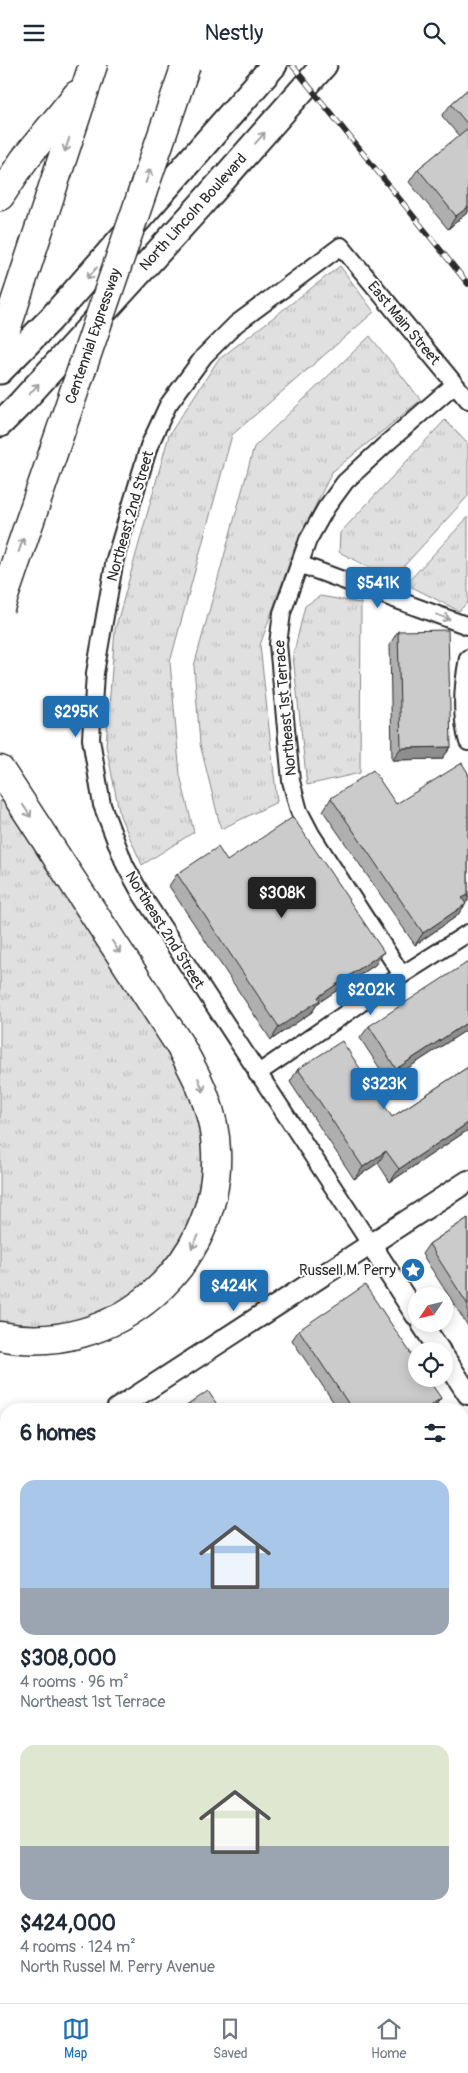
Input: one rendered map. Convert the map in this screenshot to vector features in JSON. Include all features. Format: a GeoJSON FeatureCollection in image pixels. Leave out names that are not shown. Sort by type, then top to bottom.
{"type":"FeatureCollection","features":[{"type":"Feature","properties":{"kind":"highway","name":"Centennial Expressway"},"geometry":{"type":"LineString","coordinates":[[0,608],[186,65]]}},
{"type":"Feature","properties":{"kind":"highway"},"geometry":{"type":"LineString","coordinates":[[0,196],[24,160],[90,73]]}},
{"type":"Feature","properties":{"kind":"highway"},"geometry":{"type":"LineString","coordinates":[[0,348],[90,73]]}},
{"type":"Feature","properties":{"kind":"highway"},"geometry":{"type":"LineString","coordinates":[[0,770],[179,1044],[200,1082],[208,1104],[216,1151],[213,1190],[206,1219],[195,1243],[180,1268],[160,1289],[137,1307],[89,1331],[35,1339],[0,1336]]}},
{"type":"Feature","properties":{"kind":"main road"},"geometry":{"type":"LineString","coordinates":[[0,371],[50,320],[274,65]]}},
{"type":"Feature","properties":{"kind":"main road","name":"North Lincoln Boulevard"},"geometry":{"type":"LineString","coordinates":[[0,424],[199,207],[324,65]]}},
{"type":"Feature","properties":{"kind":"street","name":"East Main Street"},"geometry":{"type":"LineString","coordinates":[[340,246],[468,400]]}},
{"type":"Feature","properties":{"kind":"street","name":"Northeast 2nd Street"},"geometry":{"type":"LineString","coordinates":[[340,246],[236,325],[204,356],[168,405],[149,447],[115,559],[95,673],[91,739],[102,805],[122,858],[141,894],[408,1303]]}},
{"type":"Feature","properties":{"kind":"street","name":"Northeast 1st Terrace"},"geometry":{"type":"LineString","coordinates":[[402,975],[311,834],[299,811],[291,781],[278,644],[282,613],[299,564],[308,540],[326,508],[345,482],[455,384]]}},
{"type":"Feature","properties":{"kind":"street"},"geometry":{"type":"LineString","coordinates":[[299,564],[468,626]]}},
{"type":"Feature","properties":{"kind":"street"},"geometry":{"type":"LineString","coordinates":[[468,657],[463,700],[465,731],[468,741]]}},
{"type":"Feature","properties":{"kind":"street"},"geometry":{"type":"LineString","coordinates":[[257,1074],[402,975],[468,933]]}},
{"type":"Feature","properties":{"kind":"street"},"geometry":{"type":"LineString","coordinates":[[126,1403],[468,1181]]}},
{"type":"Feature","properties":{"kind":"street"},"geometry":{"type":"LineString","coordinates":[[453,1371],[468,1394]]}},
{"type":"Feature","properties":{"kind":"green space"},"geometry":{"type":"Polygon","coordinates":[[[340,266],[374,312],[232,435],[170,662],[180,775],[194,832],[142,865],[120,816],[106,745],[115,630],[169,435],[218,360],[340,266]]]}},
{"type":"Feature","properties":{"kind":"green space"},"geometry":{"type":"Polygon","coordinates":[[[370,336],[421,400],[332,472],[295,547],[260,645],[277,802],[221,829],[200,744],[194,666],[254,447],[370,336]]]}},
{"type":"Feature","properties":{"kind":"green space"},"geometry":{"type":"Polygon","coordinates":[[[445,420],[468,444],[468,496],[392,579],[339,552],[340,533],[445,420]]]}},
{"type":"Feature","properties":{"kind":"green space"},"geometry":{"type":"Polygon","coordinates":[[[468,517],[468,602],[459,611],[406,584],[468,517]]]}},
{"type":"Feature","properties":{"kind":"green space"},"geometry":{"type":"Polygon","coordinates":[[[320,596],[361,603],[360,773],[307,785],[293,656],[305,606],[320,596]]]}},
{"type":"Feature","properties":{"kind":"green space"},"geometry":{"type":"Polygon","coordinates":[[[0,801],[5,802],[193,1089],[206,1149],[196,1215],[164,1270],[114,1310],[58,1327],[0,1325],[0,801]]]}},
{"type":"Feature","properties":{"kind":"building"},"geometry":{"type":"Polygon","coordinates":[[[468,89],[468,125],[451,104],[468,89]]]}},
{"type":"Feature","properties":{"kind":"building"},"geometry":{"type":"Polygon","coordinates":[[[468,128],[468,207],[456,216],[418,169],[468,128]]]}},
{"type":"Feature","properties":{"kind":"building"},"geometry":{"type":"Polygon","coordinates":[[[448,630],[451,747],[401,748],[398,631],[448,630]]]}},
{"type":"Feature","properties":{"kind":"building"},"geometry":{"type":"Polygon","coordinates":[[[462,763],[468,773],[468,895],[462,898],[466,904],[423,933],[331,798],[373,770],[396,804],[462,763]]]}},
{"type":"Feature","properties":{"kind":"building"},"geometry":{"type":"Polygon","coordinates":[[[293,817],[384,952],[318,997],[320,1000],[279,1027],[177,874],[218,847],[227,861],[293,817]]]}},
{"type":"Feature","properties":{"kind":"building"},"geometry":{"type":"Polygon","coordinates":[[[468,962],[468,1022],[396,1069],[369,1026],[468,962]]]}},
{"type":"Feature","properties":{"kind":"building"},"geometry":{"type":"Polygon","coordinates":[[[342,1041],[392,1117],[468,1067],[468,1123],[399,1169],[386,1151],[363,1167],[298,1069],[342,1041]]]}},
{"type":"Feature","properties":{"kind":"building"},"geometry":{"type":"Polygon","coordinates":[[[468,1218],[468,1305],[429,1244],[468,1218]]]}},
{"type":"Feature","properties":{"kind":"building"},"geometry":{"type":"Polygon","coordinates":[[[365,1285],[408,1349],[408,1387],[433,1387],[441,1398],[434,1403],[348,1403],[299,1330],[365,1285]]]}},
{"type":"Feature","properties":{"kind":"building"},"geometry":{"type":"Polygon","coordinates":[[[208,1391],[216,1403],[191,1403],[208,1391]]]}},
{"type":"Feature","properties":{"kind":"railway"},"geometry":{"type":"LineString","coordinates":[[292,65],[468,284]]}},
{"type":"Feature","properties":{"kind":"place","name":"Russell M. Perry"},"geometry":{"type":"Point","coordinates":[413,1270]}}]}
